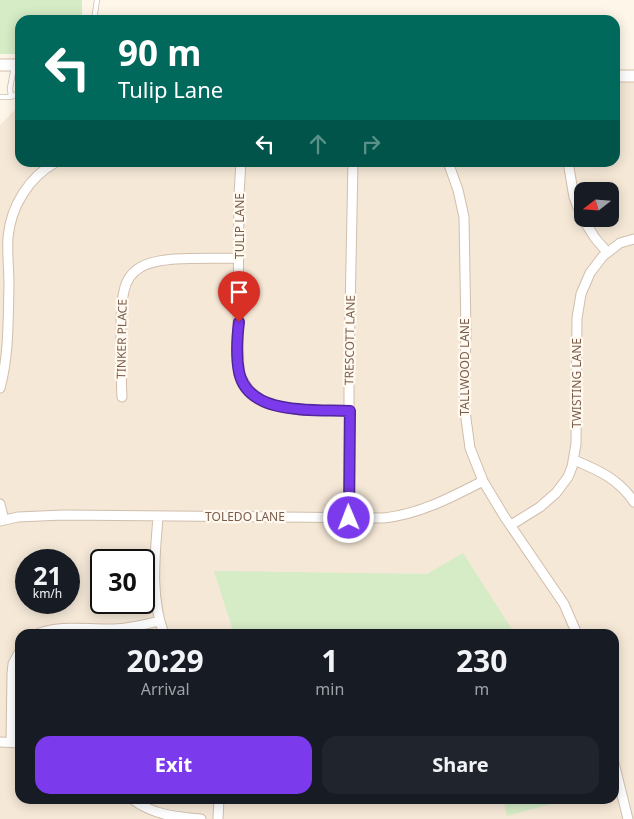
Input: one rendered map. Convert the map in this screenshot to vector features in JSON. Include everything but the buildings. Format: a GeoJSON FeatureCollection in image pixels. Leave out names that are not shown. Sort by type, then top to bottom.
{"type":"FeatureCollection","features":[{"type":"Feature","properties":{"kind":"main road"},"geometry":{"type":"LineString","coordinates":[[0,65],[15,65]]}},
{"type":"Feature","properties":{"kind":"main road"},"geometry":{"type":"LineString","coordinates":[[620,76],[634,76]]}},
{"type":"Feature","properties":{"kind":"street"},"geometry":{"type":"LineString","coordinates":[[0,388],[6,354],[9,286],[8,235],[16,207],[24,192],[40,173],[49,167]]}},
{"type":"Feature","properties":{"kind":"street","name":"TULIP LANE"},"geometry":{"type":"LineString","coordinates":[[241,167],[238,354],[239,374],[243,383],[256,396],[272,405],[300,410],[350,411]]}},
{"type":"Feature","properties":{"kind":"street","name":"TRESCOTT LANE"},"geometry":{"type":"LineString","coordinates":[[349,518],[353,167]]}},
{"type":"Feature","properties":{"kind":"street","name":"TALLWOOD LANE"},"geometry":{"type":"LineString","coordinates":[[450,167],[461,203],[465,231],[466,333],[464,397],[465,419],[470,448],[483,481],[564,604],[575,629]]}},
{"type":"Feature","properties":{"kind":"street"},"geometry":{"type":"LineString","coordinates":[[569,167],[574,197]]}},
{"type":"Feature","properties":{"kind":"street"},"geometry":{"type":"LineString","coordinates":[[589,228],[607,252]]}},
{"type":"Feature","properties":{"kind":"street","name":"TWISTING LANE"},"geometry":{"type":"LineString","coordinates":[[511,526],[540,507],[556,493],[568,477],[574,460],[577,422],[580,294],[590,273],[607,252],[620,243],[634,239]]}},
{"type":"Feature","properties":{"kind":"street","name":"TINKER PLACE"},"geometry":{"type":"LineString","coordinates":[[122,398],[121,310],[127,280],[141,266],[151,263],[170,260],[239,258]]}},
{"type":"Feature","properties":{"kind":"street"},"geometry":{"type":"LineString","coordinates":[[574,460],[607,475],[623,488],[634,502]]}},
{"type":"Feature","properties":{"kind":"street","name":"TOLEDO LANE"},"geometry":{"type":"LineString","coordinates":[[2,520],[56,515],[384,518],[409,514],[432,506],[483,481]]}},
{"type":"Feature","properties":{"kind":"street"},"geometry":{"type":"LineString","coordinates":[[0,504],[2,520]]}},
{"type":"Feature","properties":{"kind":"street"},"geometry":{"type":"LineString","coordinates":[[158,516],[155,585],[159,621],[162,629]]}},
{"type":"Feature","properties":{"kind":"street"},"geometry":{"type":"LineString","coordinates":[[57,629],[114,629],[135,627],[159,621]]}},
{"type":"Feature","properties":{"kind":"street"},"geometry":{"type":"LineString","coordinates":[[15,660],[12,674],[15,725]]}},
{"type":"Feature","properties":{"kind":"street"},"geometry":{"type":"LineString","coordinates":[[0,742],[15,742]]}},
{"type":"Feature","properties":{"kind":"street"},"geometry":{"type":"LineString","coordinates":[[619,783],[628,819]]}},
{"type":"Feature","properties":{"kind":"street"},"geometry":{"type":"LineString","coordinates":[[140,804],[164,815],[201,819]]}},
{"type":"Feature","properties":{"kind":"street"},"geometry":{"type":"LineString","coordinates":[[218,819],[219,804]]}},
{"type":"Feature","properties":{"kind":"lane"},"geometry":{"type":"LineString","coordinates":[[95,15],[97,0]]}},
{"type":"Feature","properties":{"kind":"lane"},"geometry":{"type":"LineString","coordinates":[[11,97],[10,88],[15,72]]}},
{"type":"Feature","properties":{"kind":"lane"},"geometry":{"type":"LineString","coordinates":[[0,97],[11,97],[15,95]]}},
{"type":"Feature","properties":{"kind":"shaded area"},"geometry":{"type":"Polygon","coordinates":[[[620,77],[634,78],[634,819],[0,819],[0,125],[15,110],[15,167],[620,167],[620,77]]]}},
{"type":"Feature","properties":{"kind":"green space"},"geometry":{"type":"Polygon","coordinates":[[[0,0],[82,0],[82,15],[15,15],[15,54],[0,54],[0,0]]]}},
{"type":"Feature","properties":{"kind":"green space"},"geometry":{"type":"Polygon","coordinates":[[[463,553],[512,629],[232,629],[214,571],[427,574],[463,553]]]}},
{"type":"Feature","properties":{"kind":"green space"},"geometry":{"type":"Polygon","coordinates":[[[504,804],[551,804],[507,816],[504,804]]]}},
{"type":"Feature","properties":{"kind":"route"},"geometry":{"type":"LineString","coordinates":[[239,322],[239,374],[249,390],[263,402],[300,410],[350,411],[349,518]]}}]}
